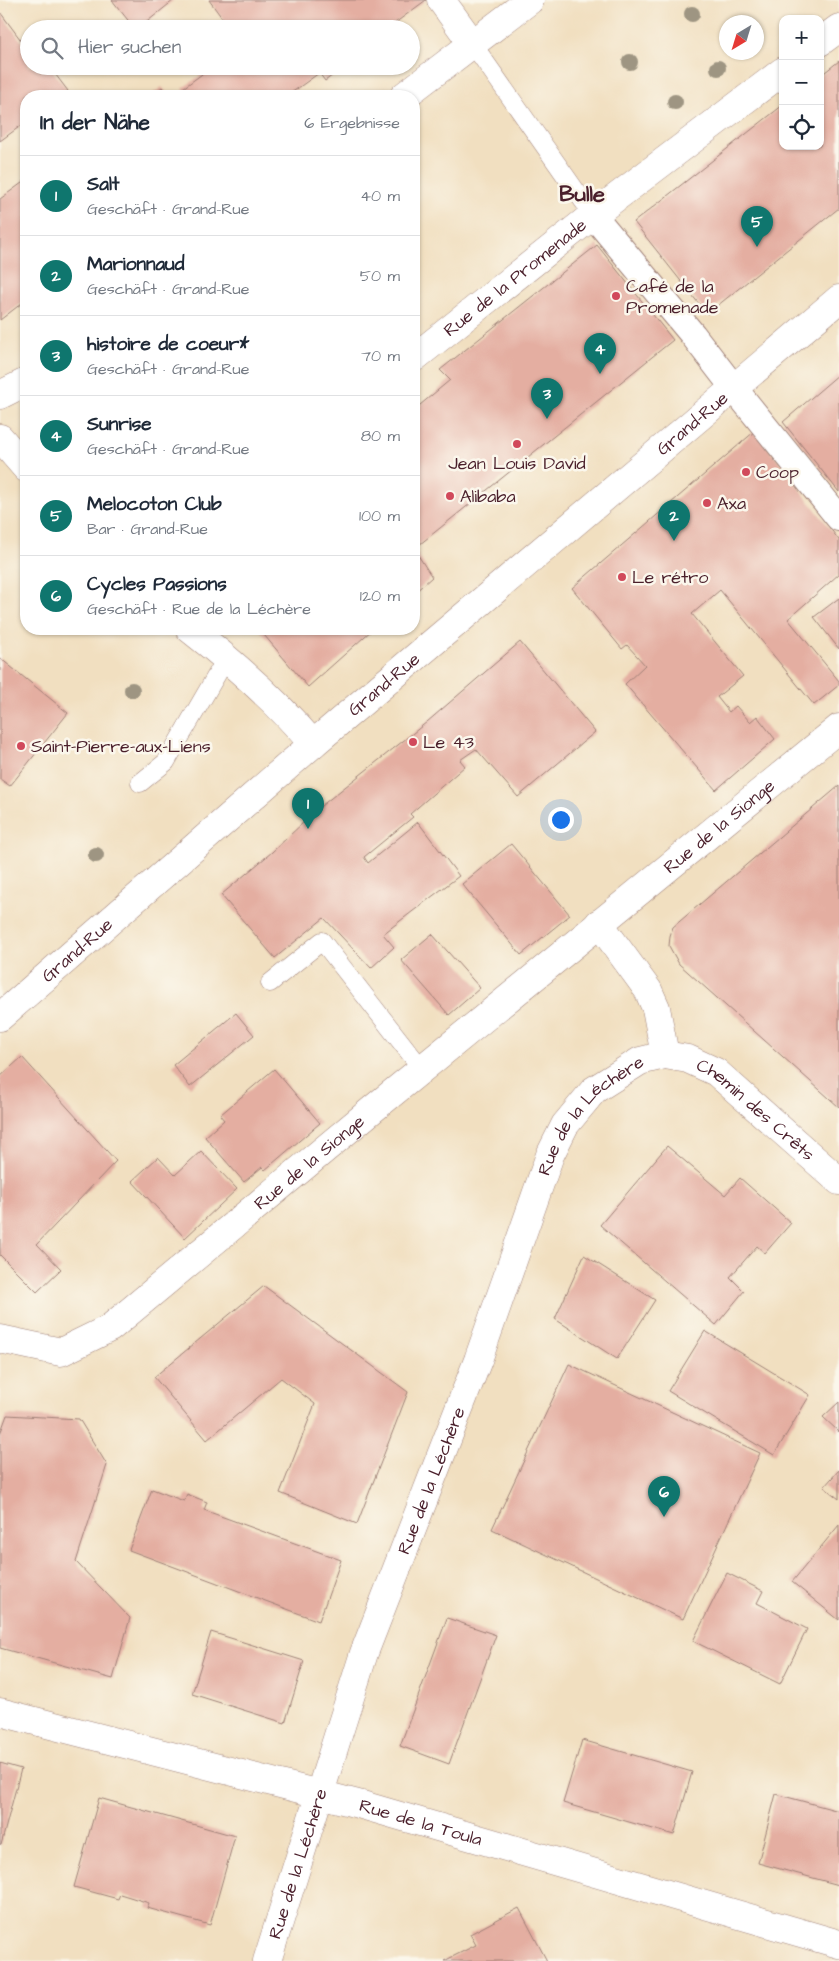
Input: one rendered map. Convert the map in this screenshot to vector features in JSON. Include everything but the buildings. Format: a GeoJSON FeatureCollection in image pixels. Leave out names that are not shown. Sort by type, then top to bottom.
{"type":"FeatureCollection","features":[{"type":"Feature","properties":{"kind":"street"},"geometry":{"type":"LineString","coordinates":[[441,0],[472,43]]}},
{"type":"Feature","properties":{"kind":"street"},"geometry":{"type":"LineString","coordinates":[[412,90],[530,0]]}},
{"type":"Feature","properties":{"kind":"street"},"geometry":{"type":"LineString","coordinates":[[824,39],[839,28]]}},
{"type":"Feature","properties":{"kind":"street","name":"Rue de la Promenade"},"geometry":{"type":"LineString","coordinates":[[420,353],[593,215],[779,73]]}},
{"type":"Feature","properties":{"kind":"street"},"geometry":{"type":"LineString","coordinates":[[593,215],[693,335],[732,387],[839,518]]}},
{"type":"Feature","properties":{"kind":"street","name":"Grand-Rue"},"geometry":{"type":"LineString","coordinates":[[0,1017],[313,744],[839,298]]}},
{"type":"Feature","properties":{"kind":"street"},"geometry":{"type":"LineString","coordinates":[[0,395],[20,385]]}},
{"type":"Feature","properties":{"kind":"street"},"geometry":{"type":"LineString","coordinates":[[0,438],[20,461]]}},
{"type":"Feature","properties":{"kind":"street"},"geometry":{"type":"LineString","coordinates":[[198,635],[227,657],[281,706],[313,744]]}},
{"type":"Feature","properties":{"kind":"street","name":"Rue de la Sionge"},"geometry":{"type":"LineString","coordinates":[[0,1339],[61,1352],[110,1328],[599,923],[839,728]]}},
{"type":"Feature","properties":{"kind":"street"},"geometry":{"type":"LineString","coordinates":[[599,923],[648,990],[656,1008],[665,1055]]}},
{"type":"Feature","properties":{"kind":"street","name":"Chemin des Crêts"},"geometry":{"type":"LineString","coordinates":[[665,1055],[688,1059],[716,1072],[839,1181]]}},
{"type":"Feature","properties":{"kind":"street","name":"Rue de la Léchère"},"geometry":{"type":"LineString","coordinates":[[267,1961],[321,1795],[364,1653],[478,1360],[550,1155],[565,1125],[594,1090],[640,1061],[665,1055]]}},
{"type":"Feature","properties":{"kind":"street","name":"Rue de la Toula"},"geometry":{"type":"LineString","coordinates":[[0,1712],[321,1795],[839,1944]]}},
{"type":"Feature","properties":{"kind":"lane"},"geometry":{"type":"LineString","coordinates":[[472,43],[593,215]]}},
{"type":"Feature","properties":{"kind":"lane"},"geometry":{"type":"LineString","coordinates":[[140,782],[166,762],[227,657]]}},
{"type":"Feature","properties":{"kind":"lane"},"geometry":{"type":"LineString","coordinates":[[270,983],[322,941],[422,1069]]}},
{"type":"Feature","properties":{"kind":"place","name":"Melocoton Club"},"geometry":{"type":"Point","coordinates":[757,247]}},
{"type":"Feature","properties":{"kind":"place","name":"Café de la Promenade"},"geometry":{"type":"Point","coordinates":[616,296]}},
{"type":"Feature","properties":{"kind":"place","name":"Sunrise"},"geometry":{"type":"Point","coordinates":[600,374]}},
{"type":"Feature","properties":{"kind":"place","name":"histoire de coeur*"},"geometry":{"type":"Point","coordinates":[547,419]}},
{"type":"Feature","properties":{"kind":"place","name":"Jean Louis David"},"geometry":{"type":"Point","coordinates":[517,444]}},
{"type":"Feature","properties":{"kind":"place","name":"Coop"},"geometry":{"type":"Point","coordinates":[746,472]}},
{"type":"Feature","properties":{"kind":"place","name":"Alibaba"},"geometry":{"type":"Point","coordinates":[450,496]}},
{"type":"Feature","properties":{"kind":"place","name":"Axa"},"geometry":{"type":"Point","coordinates":[707,503]}},
{"type":"Feature","properties":{"kind":"place","name":"Marionnaud"},"geometry":{"type":"Point","coordinates":[674,541]}},
{"type":"Feature","properties":{"kind":"place","name":"Le rétro"},"geometry":{"type":"Point","coordinates":[622,577]}},
{"type":"Feature","properties":{"kind":"place","name":"Le 43"},"geometry":{"type":"Point","coordinates":[413,742]}},
{"type":"Feature","properties":{"kind":"place","name":"Saint-Pierre-aux-Liens"},"geometry":{"type":"Point","coordinates":[21,746]}},
{"type":"Feature","properties":{"kind":"place","name":"Salt"},"geometry":{"type":"Point","coordinates":[308,829]}},
{"type":"Feature","properties":{"kind":"place","name":"Cycles Passions"},"geometry":{"type":"Point","coordinates":[664,1517]}},
{"type":"Feature","properties":{"kind":"district","name":"Bulle"},"geometry":{"type":"Point","coordinates":[582,194]}}]}
